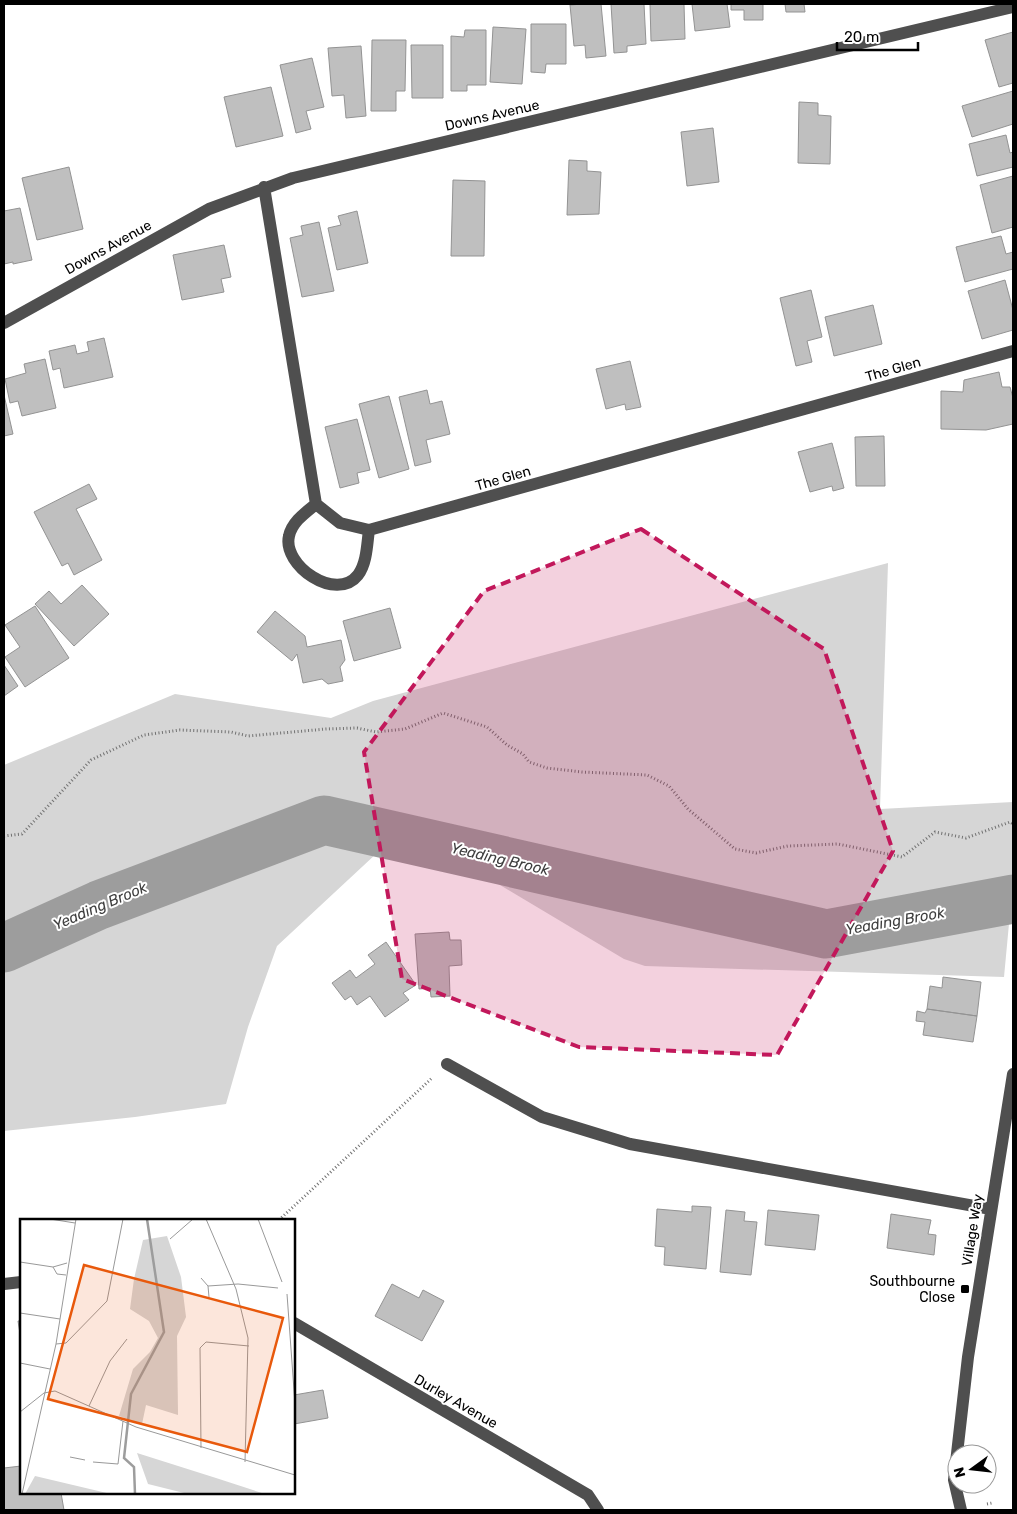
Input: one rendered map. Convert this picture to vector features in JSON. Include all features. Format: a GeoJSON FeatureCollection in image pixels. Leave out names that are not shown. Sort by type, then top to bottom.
{"type":"FeatureCollection","features":[{"type":"Feature","properties":{"kind":"street","name":"Downs Avenue"},"geometry":{"type":"LineString","coordinates":[[4,323],[209,209],[264,187],[302,175],[1013,6]]}},
{"type":"Feature","properties":{"kind":"street"},"geometry":{"type":"LineString","coordinates":[[264,187],[316,504],[294,523],[289,537],[290,551],[296,561],[316,579],[328,585],[344,584],[357,577],[363,567],[369,530]]}},
{"type":"Feature","properties":{"kind":"street","name":"The Glen"},"geometry":{"type":"LineString","coordinates":[[316,504],[340,523],[369,530],[1013,351]]}},
{"type":"Feature","properties":{"kind":"street"},"geometry":{"type":"LineString","coordinates":[[446,1064],[542,1116],[630,1144],[990,1209]]}},
{"type":"Feature","properties":{"kind":"street","name":"Village Way"},"geometry":{"type":"LineString","coordinates":[[961,1510],[954,1480],[968,1358],[990,1209],[1013,1074]]}},
{"type":"Feature","properties":{"kind":"street"},"geometry":{"type":"LineString","coordinates":[[4,1284],[20,1282]]}},
{"type":"Feature","properties":{"kind":"street","name":"Durley Avenue"},"geometry":{"type":"LineString","coordinates":[[295,1325],[588,1495],[598,1510]]}},
{"type":"Feature","properties":{"kind":"path"},"geometry":{"type":"LineString","coordinates":[[4,836],[22,834],[91,760],[144,735],[180,730],[231,732],[248,736],[358,728],[376,732],[405,729],[443,713],[487,727],[506,745],[523,754],[529,762],[546,768],[582,772],[647,775],[669,786],[688,809],[735,849],[756,853],[788,846],[838,844],[902,857],[935,832],[966,838],[1010,822],[1013,824]]}},
{"type":"Feature","properties":{"kind":"path"},"geometry":{"type":"LineString","coordinates":[[280,1219],[446,1064]]}},
{"type":"Feature","properties":{"kind":"highlighted area"},"geometry":{"type":"Polygon","coordinates":[[[641,529],[824,649],[893,851],[777,1055],[579,1047],[402,979],[364,752],[484,591],[641,529]]]}},
{"type":"Feature","properties":{"kind":"shaded area"},"geometry":{"type":"Polygon","coordinates":[[[888,563],[880,809],[1013,802],[1013,881],[1004,977],[645,966],[624,959],[490,879],[377,853],[277,946],[248,1027],[226,1104],[135,1117],[4,1131],[4,765],[175,694],[331,718],[373,701],[888,563]]]}},
{"type":"Feature","properties":{"kind":"building"},"geometry":{"type":"Polygon","coordinates":[[[601,4],[606,56],[586,58],[585,45],[574,46],[570,5],[601,4]]]}},
{"type":"Feature","properties":{"kind":"building"},"geometry":{"type":"Polygon","coordinates":[[[611,4],[644,4],[646,44],[627,46],[627,52],[614,53],[611,4]]]}},
{"type":"Feature","properties":{"kind":"building"},"geometry":{"type":"Polygon","coordinates":[[[650,4],[684,4],[685,39],[651,41],[650,4]]]}},
{"type":"Feature","properties":{"kind":"building"},"geometry":{"type":"Polygon","coordinates":[[[692,4],[727,4],[730,27],[695,31],[692,4]]]}},
{"type":"Feature","properties":{"kind":"building"},"geometry":{"type":"Polygon","coordinates":[[[731,4],[763,4],[763,20],[744,20],[744,10],[731,10],[731,4]]]}},
{"type":"Feature","properties":{"kind":"building"},"geometry":{"type":"Polygon","coordinates":[[[785,4],[804,4],[805,12],[786,12],[785,4]]]}},
{"type":"Feature","properties":{"kind":"building"},"geometry":{"type":"Polygon","coordinates":[[[531,24],[566,24],[566,64],[546,64],[545,73],[531,72],[531,24]]]}},
{"type":"Feature","properties":{"kind":"building"},"geometry":{"type":"Polygon","coordinates":[[[493,27],[526,29],[522,84],[490,82],[493,27]]]}},
{"type":"Feature","properties":{"kind":"building"},"geometry":{"type":"Polygon","coordinates":[[[465,30],[486,30],[486,85],[467,85],[467,91],[451,91],[451,36],[464,37],[465,30]]]}},
{"type":"Feature","properties":{"kind":"building"},"geometry":{"type":"Polygon","coordinates":[[[1013,32],[1013,83],[999,87],[985,40],[1013,32]]]}},
{"type":"Feature","properties":{"kind":"building"},"geometry":{"type":"Polygon","coordinates":[[[372,40],[406,40],[405,91],[396,91],[396,111],[371,111],[372,40]]]}},
{"type":"Feature","properties":{"kind":"building"},"geometry":{"type":"Polygon","coordinates":[[[411,45],[443,45],[443,98],[412,98],[411,45]]]}},
{"type":"Feature","properties":{"kind":"building"},"geometry":{"type":"Polygon","coordinates":[[[361,46],[366,116],[346,118],[344,95],[332,96],[328,48],[361,46]]]}},
{"type":"Feature","properties":{"kind":"building"},"geometry":{"type":"Polygon","coordinates":[[[312,58],[324,107],[306,111],[311,129],[296,133],[280,65],[312,58]]]}},
{"type":"Feature","properties":{"kind":"building"},"geometry":{"type":"Polygon","coordinates":[[[271,87],[283,136],[236,147],[224,97],[271,87]]]}},
{"type":"Feature","properties":{"kind":"building"},"geometry":{"type":"Polygon","coordinates":[[[1013,91],[1013,124],[972,137],[962,106],[1013,91]]]}},
{"type":"Feature","properties":{"kind":"building"},"geometry":{"type":"Polygon","coordinates":[[[799,102],[818,103],[818,115],[831,116],[830,164],[798,163],[799,102]]]}},
{"type":"Feature","properties":{"kind":"building"},"geometry":{"type":"Polygon","coordinates":[[[713,128],[719,182],[687,186],[681,132],[713,128]]]}},
{"type":"Feature","properties":{"kind":"building"},"geometry":{"type":"Polygon","coordinates":[[[1006,135],[1010,153],[1013,152],[1013,167],[977,176],[969,144],[1006,135]]]}},
{"type":"Feature","properties":{"kind":"building"},"geometry":{"type":"Polygon","coordinates":[[[569,160],[587,161],[587,171],[601,172],[599,214],[567,215],[569,160]]]}},
{"type":"Feature","properties":{"kind":"building"},"geometry":{"type":"Polygon","coordinates":[[[69,167],[83,229],[37,240],[22,178],[69,167]]]}},
{"type":"Feature","properties":{"kind":"building"},"geometry":{"type":"Polygon","coordinates":[[[1013,176],[1013,227],[992,233],[980,185],[1013,176]]]}},
{"type":"Feature","properties":{"kind":"building"},"geometry":{"type":"Polygon","coordinates":[[[453,180],[485,181],[484,256],[451,256],[453,180]]]}},
{"type":"Feature","properties":{"kind":"building"},"geometry":{"type":"Polygon","coordinates":[[[20,208],[32,260],[4,264],[4,211],[20,208]]]}},
{"type":"Feature","properties":{"kind":"building"},"geometry":{"type":"Polygon","coordinates":[[[357,211],[368,263],[337,270],[328,228],[341,225],[338,216],[357,211]]]}},
{"type":"Feature","properties":{"kind":"building"},"geometry":{"type":"Polygon","coordinates":[[[319,222],[334,291],[302,297],[290,238],[303,235],[301,226],[319,222]]]}},
{"type":"Feature","properties":{"kind":"building"},"geometry":{"type":"Polygon","coordinates":[[[1001,236],[1006,254],[1013,252],[1013,269],[965,282],[956,247],[1001,236]]]}},
{"type":"Feature","properties":{"kind":"building"},"geometry":{"type":"Polygon","coordinates":[[[224,245],[231,277],[221,279],[224,292],[182,300],[173,255],[224,245]]]}},
{"type":"Feature","properties":{"kind":"building"},"geometry":{"type":"Polygon","coordinates":[[[1005,280],[1013,310],[1013,330],[982,339],[968,291],[1005,280]]]}},
{"type":"Feature","properties":{"kind":"building"},"geometry":{"type":"Polygon","coordinates":[[[811,290],[822,337],[807,341],[812,362],[796,366],[780,298],[811,290]]]}},
{"type":"Feature","properties":{"kind":"building"},"geometry":{"type":"Polygon","coordinates":[[[873,305],[882,344],[834,356],[825,317],[873,305]]]}},
{"type":"Feature","properties":{"kind":"building"},"geometry":{"type":"Polygon","coordinates":[[[104,338],[113,377],[64,388],[60,368],[53,370],[49,351],[75,345],[77,354],[89,351],[87,342],[104,338]]]}},
{"type":"Feature","properties":{"kind":"building"},"geometry":{"type":"Polygon","coordinates":[[[45,359],[56,408],[22,416],[18,401],[10,403],[5,379],[26,373],[24,364],[45,359]]]}},
{"type":"Feature","properties":{"kind":"building"},"geometry":{"type":"Polygon","coordinates":[[[630,361],[641,407],[626,410],[625,404],[606,409],[596,369],[630,361]]]}},
{"type":"Feature","properties":{"kind":"building"},"geometry":{"type":"Polygon","coordinates":[[[999,372],[1002,387],[1010,387],[1013,398],[1013,424],[986,430],[941,429],[941,391],[963,392],[964,380],[999,372]]]}},
{"type":"Feature","properties":{"kind":"building"},"geometry":{"type":"Polygon","coordinates":[[[427,390],[430,404],[442,401],[450,434],[426,440],[431,462],[415,466],[399,397],[427,390]]]}},
{"type":"Feature","properties":{"kind":"building"},"geometry":{"type":"Polygon","coordinates":[[[4,395],[13,434],[4,436],[4,395]]]}},
{"type":"Feature","properties":{"kind":"building"},"geometry":{"type":"Polygon","coordinates":[[[389,396],[409,469],[379,478],[359,404],[389,396]]]}},
{"type":"Feature","properties":{"kind":"building"},"geometry":{"type":"Polygon","coordinates":[[[357,419],[370,470],[357,473],[359,483],[340,488],[325,427],[357,419]]]}},
{"type":"Feature","properties":{"kind":"building"},"geometry":{"type":"Polygon","coordinates":[[[884,436],[885,486],[856,486],[855,437],[884,436]]]}},
{"type":"Feature","properties":{"kind":"building"},"geometry":{"type":"Polygon","coordinates":[[[832,443],[844,488],[833,491],[832,486],[810,492],[798,452],[832,443]]]}},
{"type":"Feature","properties":{"kind":"building"},"geometry":{"type":"Polygon","coordinates":[[[89,484],[97,499],[76,509],[102,560],[74,575],[68,563],[62,566],[34,512],[89,484]]]}},
{"type":"Feature","properties":{"kind":"building"},"geometry":{"type":"Polygon","coordinates":[[[82,585],[109,614],[74,646],[35,604],[49,591],[61,604],[82,585]]]}},
{"type":"Feature","properties":{"kind":"building"},"geometry":{"type":"Polygon","coordinates":[[[35,606],[69,658],[25,687],[5,657],[20,647],[5,625],[35,606]]]}},
{"type":"Feature","properties":{"kind":"building"},"geometry":{"type":"Polygon","coordinates":[[[390,608],[401,648],[354,661],[343,621],[390,608]]]}},
{"type":"Feature","properties":{"kind":"building"},"geometry":{"type":"Polygon","coordinates":[[[275,611],[305,636],[307,647],[341,640],[345,660],[340,667],[343,681],[328,684],[322,679],[303,683],[297,654],[292,661],[257,632],[275,611]]]}},
{"type":"Feature","properties":{"kind":"building"},"geometry":{"type":"Polygon","coordinates":[[[4,665],[18,686],[4,696],[4,665]]]}},
{"type":"Feature","properties":{"kind":"building"},"geometry":{"type":"Polygon","coordinates":[[[449,932],[450,940],[461,940],[462,965],[449,966],[450,996],[431,997],[430,988],[419,989],[415,934],[449,932]]]}},
{"type":"Feature","properties":{"kind":"building"},"geometry":{"type":"Polygon","coordinates":[[[386,942],[416,985],[403,993],[409,1000],[385,1017],[370,996],[357,1005],[351,996],[345,1000],[332,983],[350,970],[356,978],[375,964],[368,955],[386,942]]]}},
{"type":"Feature","properties":{"kind":"building"},"geometry":{"type":"Polygon","coordinates":[[[943,977],[981,982],[977,1016],[927,1009],[930,986],[942,988],[943,977]]]}},
{"type":"Feature","properties":{"kind":"building"},"geometry":{"type":"Polygon","coordinates":[[[927,1009],[977,1016],[973,1042],[923,1035],[925,1022],[916,1021],[917,1011],[925,1013],[927,1009]]]}},
{"type":"Feature","properties":{"kind":"building"},"geometry":{"type":"Polygon","coordinates":[[[692,1206],[711,1207],[706,1269],[664,1265],[665,1247],[655,1246],[657,1209],[692,1212],[692,1206]]]}},
{"type":"Feature","properties":{"kind":"building"},"geometry":{"type":"Polygon","coordinates":[[[726,1210],[745,1212],[744,1221],[757,1222],[751,1275],[720,1272],[726,1210]]]}},
{"type":"Feature","properties":{"kind":"building"},"geometry":{"type":"Polygon","coordinates":[[[768,1210],[819,1215],[815,1250],[765,1245],[768,1210]]]}},
{"type":"Feature","properties":{"kind":"building"},"geometry":{"type":"Polygon","coordinates":[[[891,1214],[931,1220],[928,1234],[936,1235],[934,1255],[887,1248],[891,1214]]]}},
{"type":"Feature","properties":{"kind":"building"},"geometry":{"type":"Polygon","coordinates":[[[392,1284],[419,1298],[423,1290],[444,1301],[422,1341],[375,1316],[392,1284]]]}},
{"type":"Feature","properties":{"kind":"building"},"geometry":{"type":"Polygon","coordinates":[[[323,1390],[328,1418],[295,1424],[295,1395],[323,1390]]]}},
{"type":"Feature","properties":{"kind":"building"},"geometry":{"type":"Polygon","coordinates":[[[20,1466],[20,1494],[61,1494],[64,1510],[4,1510],[4,1468],[20,1466]]]}},
{"type":"Feature","properties":{"kind":"waterway","name":"Yeading Brook"},"geometry":{"type":"LineString","coordinates":[[4,948],[99,905],[324,820],[826,934],[1013,899]]}},
{"type":"Feature","properties":{"kind":"place","name":"Southbourne Close"},"geometry":{"type":"Point","coordinates":[965,1289]}}]}
